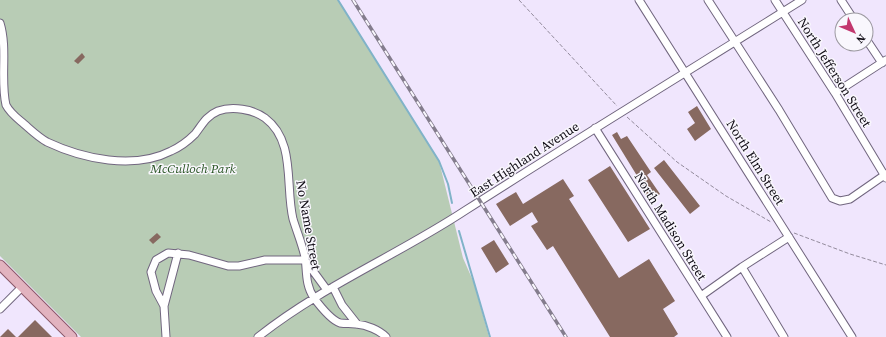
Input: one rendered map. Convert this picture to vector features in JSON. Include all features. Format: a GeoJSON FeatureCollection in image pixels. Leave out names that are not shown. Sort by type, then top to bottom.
{"type":"FeatureCollection","features":[{"type":"Feature","properties":{"kind":"main road"},"geometry":{"type":"LineString","coordinates":[[0,265],[72,337]]}},
{"type":"Feature","properties":{"kind":"street","name":"North Elm Street"},"geometry":{"type":"LineString","coordinates":[[639,0],[852,337]]}},
{"type":"Feature","properties":{"kind":"street"},"geometry":{"type":"LineString","coordinates":[[708,0],[779,110],[832,198],[840,201],[850,199],[885,176]]}},
{"type":"Feature","properties":{"kind":"street","name":"North Jefferson Street"},"geometry":{"type":"LineString","coordinates":[[775,0],[835,93],[885,176]]}},
{"type":"Feature","properties":{"kind":"street","name":"East Highland Avenue"},"geometry":{"type":"LineString","coordinates":[[258,337],[289,313],[467,210],[622,111],[802,0]]}},
{"type":"Feature","properties":{"kind":"street"},"geometry":{"type":"LineString","coordinates":[[841,0],[849,12]]}},
{"type":"Feature","properties":{"kind":"street","name":"No Name Street"},"geometry":{"type":"LineString","coordinates":[[0,23],[1,80],[7,106],[16,117],[39,137],[53,144],[76,152],[106,159],[140,160],[169,153],[185,143],[207,117],[218,111],[228,109],[244,109],[264,117],[275,128],[285,148],[292,212],[305,260],[307,285],[314,298],[338,322],[357,324],[381,332],[386,337]]}},
{"type":"Feature","properties":{"kind":"street"},"geometry":{"type":"LineString","coordinates":[[835,93],[884,62],[874,49]]}},
{"type":"Feature","properties":{"kind":"street","name":"North Madison Street"},"geometry":{"type":"LineString","coordinates":[[595,128],[727,337]]}},
{"type":"Feature","properties":{"kind":"street"},"geometry":{"type":"LineString","coordinates":[[701,296],[742,267],[789,237]]}},
{"type":"Feature","properties":{"kind":"street"},"geometry":{"type":"LineString","coordinates":[[164,306],[156,291],[151,270],[154,263],[159,258],[168,253],[178,253],[228,266],[239,266],[265,260],[305,260],[357,324]]}},
{"type":"Feature","properties":{"kind":"street"},"geometry":{"type":"LineString","coordinates":[[166,337],[164,306],[178,253]]}},
{"type":"Feature","properties":{"kind":"street"},"geometry":{"type":"LineString","coordinates":[[742,267],[784,337]]}},
{"type":"Feature","properties":{"kind":"street"},"geometry":{"type":"LineString","coordinates":[[0,309],[22,287]]}},
{"type":"Feature","properties":{"kind":"path"},"geometry":{"type":"LineString","coordinates":[[519,0],[622,111],[677,162],[726,196],[783,228],[829,247],[886,265]]}},
{"type":"Feature","properties":{"kind":"green space","name":"McCulloch Park"},"geometry":{"type":"Polygon","coordinates":[[[0,0],[338,0],[439,161],[463,258],[474,283],[489,337],[81,337],[0,256],[0,0]]]}},
{"type":"Feature","properties":{"kind":"building"},"geometry":{"type":"Polygon","coordinates":[[[82,53],[85,57],[78,64],[74,61],[82,53]]]}},
{"type":"Feature","properties":{"kind":"building"},"geometry":{"type":"Polygon","coordinates":[[[697,106],[711,129],[695,141],[687,129],[695,123],[688,112],[697,106]]]}},
{"type":"Feature","properties":{"kind":"building"},"geometry":{"type":"Polygon","coordinates":[[[617,132],[621,139],[627,136],[651,172],[647,175],[660,194],[650,202],[637,180],[639,179],[612,135],[617,132]]]}},
{"type":"Feature","properties":{"kind":"building"},"geometry":{"type":"Polygon","coordinates":[[[664,160],[700,206],[690,214],[654,168],[664,160]]]}},
{"type":"Feature","properties":{"kind":"building"},"geometry":{"type":"Polygon","coordinates":[[[610,166],[650,229],[628,242],[588,180],[610,166]]]}},
{"type":"Feature","properties":{"kind":"building"},"geometry":{"type":"Polygon","coordinates":[[[563,179],[574,196],[569,199],[619,278],[649,259],[675,301],[663,309],[678,334],[674,337],[610,337],[553,246],[547,250],[531,226],[538,222],[532,212],[510,226],[496,204],[516,192],[523,204],[563,179]]]}},
{"type":"Feature","properties":{"kind":"building"},"geometry":{"type":"Polygon","coordinates":[[[157,233],[161,237],[153,244],[149,240],[157,233]]]}},
{"type":"Feature","properties":{"kind":"building"},"geometry":{"type":"Polygon","coordinates":[[[494,240],[509,264],[496,273],[481,248],[494,240]]]}},
{"type":"Feature","properties":{"kind":"building"},"geometry":{"type":"Polygon","coordinates":[[[35,320],[52,337],[18,337],[35,320]]]}},
{"type":"Feature","properties":{"kind":"building"},"geometry":{"type":"Polygon","coordinates":[[[8,329],[16,337],[0,337],[8,329]]]}},
{"type":"Feature","properties":{"kind":"waterway"},"geometry":{"type":"LineString","coordinates":[[338,0],[439,161],[448,184],[452,203]]}},
{"type":"Feature","properties":{"kind":"waterway"},"geometry":{"type":"LineString","coordinates":[[459,231],[490,337]]}},
{"type":"Feature","properties":{"kind":"railway"},"geometry":{"type":"LineString","coordinates":[[353,0],[566,337]]}}]}
